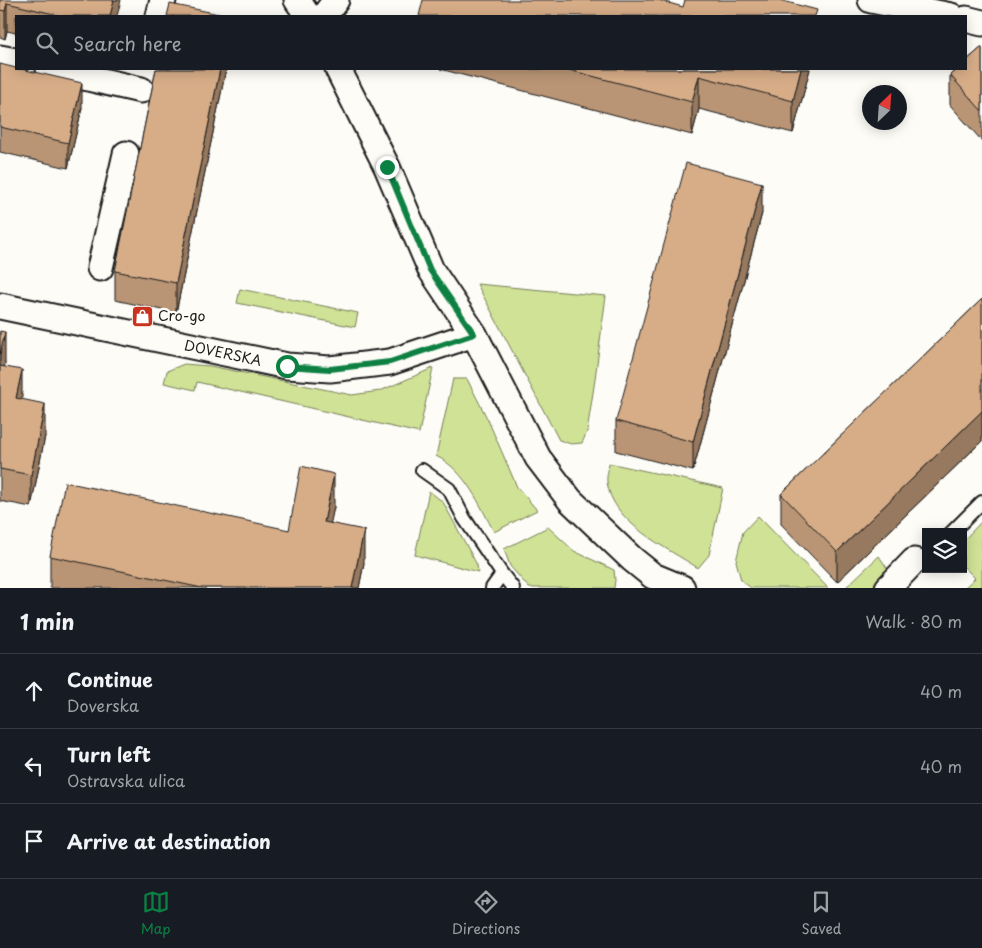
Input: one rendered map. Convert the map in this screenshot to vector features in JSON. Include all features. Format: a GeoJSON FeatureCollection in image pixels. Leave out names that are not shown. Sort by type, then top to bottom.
{"type":"FeatureCollection","features":[{"type":"Feature","properties":{"kind":"street"},"geometry":{"type":"LineString","coordinates":[[159,15],[163,0]]}},
{"type":"Feature","properties":{"kind":"street"},"geometry":{"type":"LineString","coordinates":[[297,0],[307,15]]}},
{"type":"Feature","properties":{"kind":"street"},"geometry":{"type":"LineString","coordinates":[[325,15],[336,0]]}},
{"type":"Feature","properties":{"kind":"street"},"geometry":{"type":"LineString","coordinates":[[870,0],[945,15]]}},
{"type":"Feature","properties":{"kind":"street"},"geometry":{"type":"LineString","coordinates":[[967,20],[982,23]]}},
{"type":"Feature","properties":{"kind":"street"},"geometry":{"type":"LineString","coordinates":[[0,58],[15,61]]}},
{"type":"Feature","properties":{"kind":"street"},"geometry":{"type":"LineString","coordinates":[[54,70],[142,88]]}},
{"type":"Feature","properties":{"kind":"street"},"geometry":{"type":"LineString","coordinates":[[338,70],[387,167],[430,270],[474,334],[538,458],[570,500],[632,559],[649,582],[682,588]]}},
{"type":"Feature","properties":{"kind":"street"},"geometry":{"type":"LineString","coordinates":[[100,268],[126,154]]}},
{"type":"Feature","properties":{"kind":"street","name":"DOVERSKA"},"geometry":{"type":"LineString","coordinates":[[0,306],[287,366],[330,369],[390,362],[474,334]]}},
{"type":"Feature","properties":{"kind":"street"},"geometry":{"type":"LineString","coordinates":[[888,588],[914,561]]}},
{"type":"Feature","properties":{"kind":"lane"},"geometry":{"type":"LineString","coordinates":[[422,470],[449,488],[464,518],[513,588]]}},
{"type":"Feature","properties":{"kind":"lane"},"geometry":{"type":"LineString","coordinates":[[956,528],[982,502]]}},
{"type":"Feature","properties":{"kind":"lane"},"geometry":{"type":"LineString","coordinates":[[492,588],[502,574]]}},
{"type":"Feature","properties":{"kind":"green space"},"geometry":{"type":"Polygon","coordinates":[[[477,284],[606,296],[587,432],[582,443],[571,444],[559,440],[477,284]]]}},
{"type":"Feature","properties":{"kind":"green space"},"geometry":{"type":"Polygon","coordinates":[[[240,289],[358,313],[355,327],[237,303],[240,289]]]}},
{"type":"Feature","properties":{"kind":"green space"},"geometry":{"type":"Polygon","coordinates":[[[184,364],[210,366],[352,395],[380,391],[433,368],[419,433],[197,382],[195,390],[164,383],[167,371],[184,364]]]}},
{"type":"Feature","properties":{"kind":"green space"},"geometry":{"type":"Polygon","coordinates":[[[453,379],[467,379],[488,420],[517,487],[537,510],[494,532],[471,489],[455,470],[436,456],[453,379]]]}},
{"type":"Feature","properties":{"kind":"green space"},"geometry":{"type":"Polygon","coordinates":[[[609,463],[723,488],[709,555],[698,568],[643,533],[619,510],[611,497],[607,482],[609,463]]]}},
{"type":"Feature","properties":{"kind":"green space"},"geometry":{"type":"Polygon","coordinates":[[[429,491],[443,502],[477,565],[478,572],[415,555],[429,491]]]}},
{"type":"Feature","properties":{"kind":"green space"},"geometry":{"type":"Polygon","coordinates":[[[758,516],[828,588],[751,588],[741,580],[736,561],[743,532],[758,516]]]}},
{"type":"Feature","properties":{"kind":"green space"},"geometry":{"type":"Polygon","coordinates":[[[982,521],[982,588],[964,588],[975,578],[967,570],[967,537],[982,521]]]}},
{"type":"Feature","properties":{"kind":"green space"},"geometry":{"type":"Polygon","coordinates":[[[548,527],[574,551],[614,570],[614,588],[529,588],[510,566],[504,549],[548,527]]]}},
{"type":"Feature","properties":{"kind":"green space"},"geometry":{"type":"Polygon","coordinates":[[[879,556],[889,571],[878,588],[845,588],[879,556]]]}},
{"type":"Feature","properties":{"kind":"building"},"geometry":{"type":"Polygon","coordinates":[[[0,0],[114,0],[110,15],[58,15],[7,3],[5,11],[0,10],[0,0]]]}},
{"type":"Feature","properties":{"kind":"building"},"geometry":{"type":"Polygon","coordinates":[[[423,0],[658,0],[683,7],[685,0],[779,0],[817,10],[815,15],[419,15],[423,0]]]}},
{"type":"Feature","properties":{"kind":"building"},"geometry":{"type":"Polygon","coordinates":[[[170,4],[224,15],[167,15],[170,4]]]}},
{"type":"Feature","properties":{"kind":"building"},"geometry":{"type":"Polygon","coordinates":[[[982,47],[982,111],[950,75],[956,70],[967,70],[967,60],[982,47]]]}},
{"type":"Feature","properties":{"kind":"building"},"geometry":{"type":"Polygon","coordinates":[[[0,64],[15,68],[15,70],[25,70],[82,83],[68,143],[0,127],[0,64]]]}},
{"type":"Feature","properties":{"kind":"building"},"geometry":{"type":"Polygon","coordinates":[[[156,70],[220,70],[176,283],[115,271],[156,70]]]}},
{"type":"Feature","properties":{"kind":"building"},"geometry":{"type":"Polygon","coordinates":[[[569,70],[801,70],[793,101],[699,76],[692,102],[569,70]]]}},
{"type":"Feature","properties":{"kind":"building"},"geometry":{"type":"Polygon","coordinates":[[[686,163],[762,183],[693,442],[616,421],[686,163]]]}},
{"type":"Feature","properties":{"kind":"building"},"geometry":{"type":"Polygon","coordinates":[[[982,299],[982,411],[837,552],[781,494],[982,299]]]}},
{"type":"Feature","properties":{"kind":"building"},"geometry":{"type":"Polygon","coordinates":[[[0,331],[5,332],[0,354],[0,331]]]}},
{"type":"Feature","properties":{"kind":"building"},"geometry":{"type":"Polygon","coordinates":[[[0,366],[22,370],[16,398],[45,404],[31,475],[0,469],[0,366]]]}},
{"type":"Feature","properties":{"kind":"building"},"geometry":{"type":"Polygon","coordinates":[[[301,466],[334,474],[324,522],[364,530],[352,588],[202,588],[50,556],[65,482],[289,530],[301,466]]]}},
{"type":"Feature","properties":{"kind":"place","name":"Cro-go"},"geometry":{"type":"Point","coordinates":[142,316]}},
{"type":"Feature","properties":{"kind":"route"},"geometry":{"type":"LineString","coordinates":[[287,366],[330,369],[390,362],[474,334],[430,270],[387,167]]}}]}
